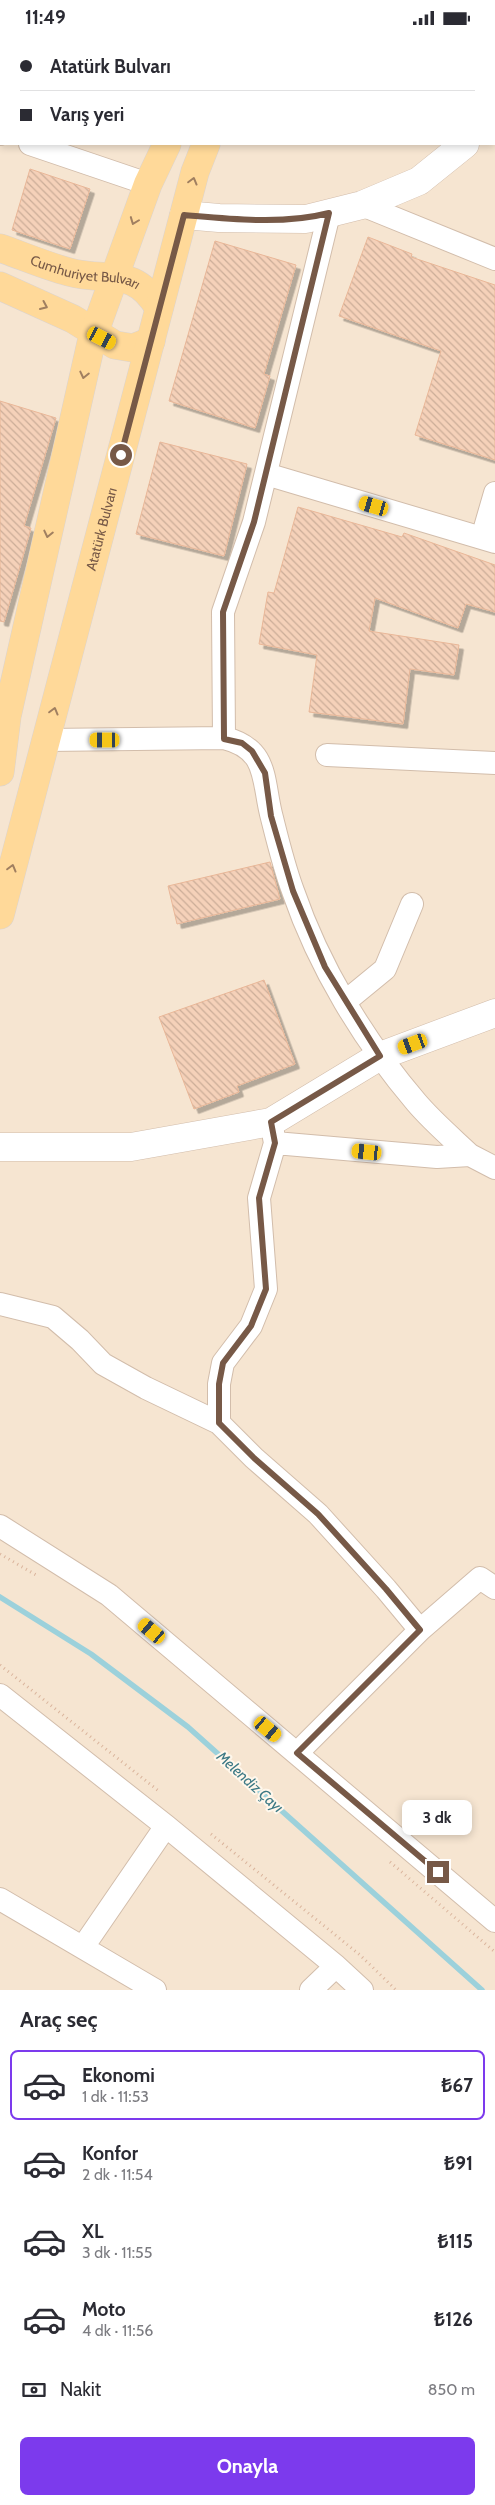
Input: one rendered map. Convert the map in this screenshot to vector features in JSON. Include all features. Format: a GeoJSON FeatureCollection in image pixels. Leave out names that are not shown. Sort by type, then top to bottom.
{"type":"FeatureCollection","features":[{"type":"Feature","properties":{"kind":"main road"},"geometry":{"type":"LineString","coordinates":[[1,765],[7,716],[94,332],[148,184],[167,145]]}},
{"type":"Feature","properties":{"kind":"main road","name":"Atatürk Bulvarı"},"geometry":{"type":"LineString","coordinates":[[0,915],[195,172],[206,145]]}},
{"type":"Feature","properties":{"kind":"main road","name":"Cumhuriyet Bulvarı"},"geometry":{"type":"LineString","coordinates":[[0,248],[70,273],[113,277],[141,285],[159,309]]}},
{"type":"Feature","properties":{"kind":"main road"},"geometry":{"type":"LineString","coordinates":[[0,286],[73,319],[109,341],[125,347],[142,346],[150,341]]}},
{"type":"Feature","properties":{"kind":"street"},"geometry":{"type":"LineString","coordinates":[[33,145],[148,184]]}},
{"type":"Feature","properties":{"kind":"street"},"geometry":{"type":"LineString","coordinates":[[184,215],[219,218],[306,219],[362,205],[419,181],[464,145]]}},
{"type":"Feature","properties":{"kind":"street"},"geometry":{"type":"LineString","coordinates":[[362,205],[495,259]]}},
{"type":"Feature","properties":{"kind":"street"},"geometry":{"type":"LineString","coordinates":[[224,739],[223,612],[254,522],[329,213]]}},
{"type":"Feature","properties":{"kind":"street"},"geometry":{"type":"LineString","coordinates":[[266,474],[488,540],[495,493]]}},
{"type":"Feature","properties":{"kind":"street"},"geometry":{"type":"LineString","coordinates":[[46,740],[224,739],[242,743],[252,751],[265,773],[271,816],[293,891],[325,967],[380,1056],[417,1103],[470,1155],[495,1168]]}},
{"type":"Feature","properties":{"kind":"street"},"geometry":{"type":"LineString","coordinates":[[327,755],[495,764]]}},
{"type":"Feature","properties":{"kind":"street"},"geometry":{"type":"LineString","coordinates":[[346,1001],[385,969],[412,904]]}},
{"type":"Feature","properties":{"kind":"street"},"geometry":{"type":"LineString","coordinates":[[219,1423],[219,1384],[223,1363],[251,1326],[266,1289],[259,1198],[273,1132],[380,1056],[495,1013]]}},
{"type":"Feature","properties":{"kind":"street"},"geometry":{"type":"LineString","coordinates":[[0,1147],[131,1147],[273,1132],[437,1157],[470,1155]]}},
{"type":"Feature","properties":{"kind":"street"},"geometry":{"type":"LineString","coordinates":[[0,1304],[53,1317],[80,1340],[103,1364],[146,1388],[219,1423],[254,1458],[318,1514],[386,1589],[420,1630]]}},
{"type":"Feature","properties":{"kind":"street"},"geometry":{"type":"LineString","coordinates":[[0,1526],[109,1595],[495,1921]]}},
{"type":"Feature","properties":{"kind":"street"},"geometry":{"type":"LineString","coordinates":[[297,1753],[420,1630],[480,1578],[495,1588]]}},
{"type":"Feature","properties":{"kind":"street"},"geometry":{"type":"LineString","coordinates":[[0,1695],[166,1826],[336,1966],[362,1990]]}},
{"type":"Feature","properties":{"kind":"street"},"geometry":{"type":"LineString","coordinates":[[83,1947],[166,1826]]}},
{"type":"Feature","properties":{"kind":"street"},"geometry":{"type":"LineString","coordinates":[[0,1899],[155,1990]]}},
{"type":"Feature","properties":{"kind":"street"},"geometry":{"type":"LineString","coordinates":[[311,1990],[336,1966]]}},
{"type":"Feature","properties":{"kind":"path"},"geometry":{"type":"LineString","coordinates":[[0,1554],[42,1579]]}},
{"type":"Feature","properties":{"kind":"path"},"geometry":{"type":"LineString","coordinates":[[389,1861],[495,1953]]}},
{"type":"Feature","properties":{"kind":"shaded area"},"geometry":{"type":"Polygon","coordinates":[[[0,145],[495,145],[495,1990],[0,1990],[0,145]]]}},
{"type":"Feature","properties":{"kind":"building"},"geometry":{"type":"Polygon","coordinates":[[[30,169],[90,189],[70,249],[12,230],[30,169]]]}},
{"type":"Feature","properties":{"kind":"building"},"geometry":{"type":"Polygon","coordinates":[[[368,237],[412,254],[411,257],[495,285],[495,460],[415,435],[441,351],[339,316],[368,237]]]}},
{"type":"Feature","properties":{"kind":"building"},"geometry":{"type":"Polygon","coordinates":[[[215,241],[296,265],[264,374],[270,376],[255,428],[169,401],[215,241]]]}},
{"type":"Feature","properties":{"kind":"building"},"geometry":{"type":"Polygon","coordinates":[[[0,401],[56,418],[24,526],[31,528],[4,622],[0,621],[0,401]]]}},
{"type":"Feature","properties":{"kind":"building"},"geometry":{"type":"Polygon","coordinates":[[[160,442],[247,464],[224,556],[136,534],[160,442]]]}},
{"type":"Feature","properties":{"kind":"building"},"geometry":{"type":"Polygon","coordinates":[[[298,507],[402,537],[404,533],[495,565],[495,612],[466,604],[458,628],[375,598],[369,631],[459,645],[454,675],[410,669],[403,724],[309,712],[317,655],[259,644],[268,592],[274,593],[298,507]]]}},
{"type":"Feature","properties":{"kind":"building"},"geometry":{"type":"Polygon","coordinates":[[[270,862],[280,899],[177,924],[168,886],[270,862]]]}},
{"type":"Feature","properties":{"kind":"building"},"geometry":{"type":"Polygon","coordinates":[[[264,980],[295,1064],[237,1086],[239,1092],[194,1109],[159,1017],[264,980]]]}},
{"type":"Feature","properties":{"kind":"waterway","name":"Melendiz Çayı"},"geometry":{"type":"LineString","coordinates":[[0,1597],[91,1654],[188,1727],[482,1990]]}},
{"type":"Feature","properties":{"kind":"route"},"geometry":{"type":"LineString","coordinates":[[121,455],[184,215],[219,218],[306,219],[329,213],[254,522],[223,612],[224,739],[242,743],[252,751],[265,773],[271,816],[293,891],[325,967],[380,1056],[271,1122],[275,1143],[259,1198],[266,1289],[251,1326],[223,1363],[219,1384],[219,1423],[254,1458],[318,1514],[386,1589],[420,1630],[297,1753],[438,1872]]}}]}
